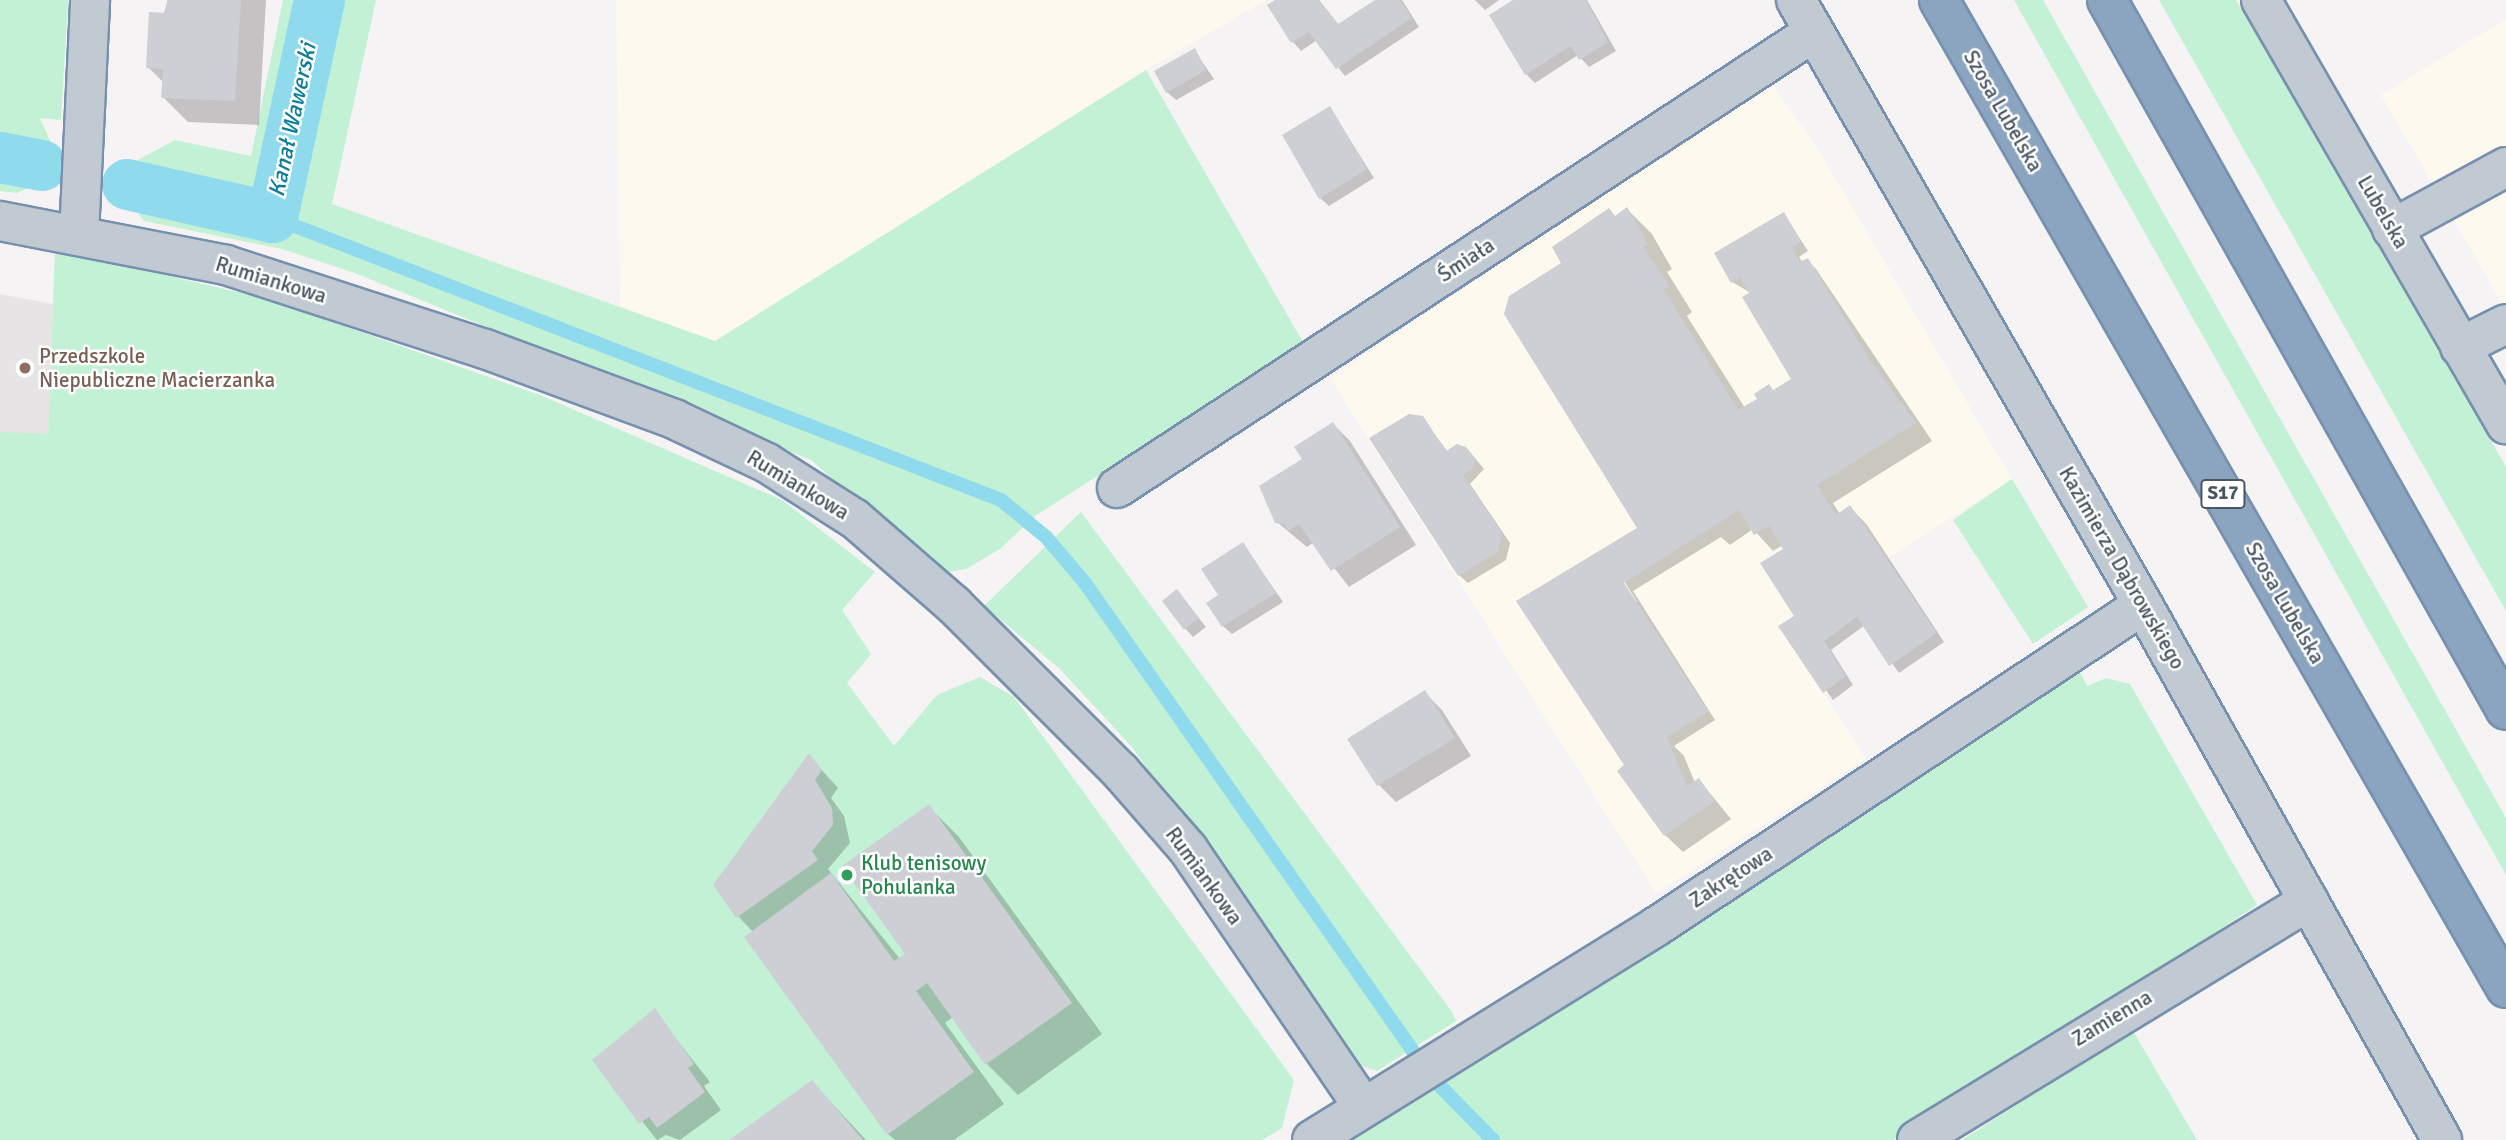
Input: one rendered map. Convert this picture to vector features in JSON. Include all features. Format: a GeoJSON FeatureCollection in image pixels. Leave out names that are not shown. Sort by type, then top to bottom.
{"type":"FeatureCollection","features":[{"type":"Feature","properties":{"kind":"highway","name":"Szosa Lubelska"},"geometry":{"type":"LineString","coordinates":[[1939,0],[2506,988]]}},
{"type":"Feature","properties":{"kind":"highway"},"geometry":{"type":"LineString","coordinates":[[2107,0],[2506,710]]}},
{"type":"Feature","properties":{"kind":"street"},"geometry":{"type":"LineString","coordinates":[[79,236],[90,0]]}},
{"type":"Feature","properties":{"kind":"street","name":"Lubelska"},"geometry":{"type":"LineString","coordinates":[[2261,0],[2506,424]]}},
{"type":"Feature","properties":{"kind":"street","name":"Śmiała"},"geometry":{"type":"LineString","coordinates":[[1117,488],[1805,16]]}},
{"type":"Feature","properties":{"kind":"street","name":"Kazimierza Dąbrowskiego"},"geometry":{"type":"LineString","coordinates":[[1805,16],[2143,605],[2442,1140]]}},
{"type":"Feature","properties":{"kind":"street"},"geometry":{"type":"LineString","coordinates":[[2392,229],[2506,167]]}},
{"type":"Feature","properties":{"kind":"street","name":"Rumiankowa"},"geometry":{"type":"LineString","coordinates":[[0,221],[226,265],[485,349],[674,419],[767,463],[855,519],[1032,680],[1130,781],[1188,849],[1362,1105]]}},
{"type":"Feature","properties":{"kind":"street"},"geometry":{"type":"LineString","coordinates":[[2460,347],[2506,324]]}},
{"type":"Feature","properties":{"kind":"street","name":"Zakrętowa"},"geometry":{"type":"LineString","coordinates":[[1312,1140],[1362,1105],[1657,926],[2143,605]]}},
{"type":"Feature","properties":{"kind":"street","name":"Zamienna"},"geometry":{"type":"LineString","coordinates":[[1917,1140],[2309,901]]}},
{"type":"Feature","properties":{"kind":"shaded area"},"geometry":{"type":"Polygon","coordinates":[[[616,0],[1266,0],[1146,70],[715,342],[620,306],[616,0]]]}},
{"type":"Feature","properties":{"kind":"shaded area"},"geometry":{"type":"Polygon","coordinates":[[[2506,19],[2506,310],[2381,95],[2506,19]]]}},
{"type":"Feature","properties":{"kind":"shaded area"},"geometry":{"type":"Polygon","coordinates":[[[1771,82],[1821,154],[2012,479],[1885,560],[1799,655],[1866,759],[1656,893],[1330,378],[1771,82]]]}},
{"type":"Feature","properties":{"kind":"shaded area","name":"Przedszkole Niepubliczne Macierzanka"},"geometry":{"type":"Polygon","coordinates":[[[0,294],[53,304],[48,435],[0,432],[0,294]]]}},
{"type":"Feature","properties":{"kind":"green space"},"geometry":{"type":"Polygon","coordinates":[[[0,0],[68,0],[61,120],[40,118],[55,152],[49,178],[17,193],[0,191],[0,0]]]}},
{"type":"Feature","properties":{"kind":"green space"},"geometry":{"type":"Polygon","coordinates":[[[283,0],[376,0],[332,204],[715,341],[1146,70],[1304,344],[1035,516],[1000,549],[966,569],[937,574],[811,460],[355,273],[282,249],[144,221],[125,196],[127,166],[175,140],[251,156],[283,0]]]}},
{"type":"Feature","properties":{"kind":"green space"},"geometry":{"type":"Polygon","coordinates":[[[2014,0],[2043,0],[2506,818],[2506,875],[2014,0]]]}},
{"type":"Feature","properties":{"kind":"green space"},"geometry":{"type":"Polygon","coordinates":[[[2159,0],[2236,0],[2506,467],[2506,611],[2159,0]]]}},
{"type":"Feature","properties":{"kind":"green space"},"geometry":{"type":"Polygon","coordinates":[[[55,249],[267,299],[540,395],[782,500],[875,572],[842,610],[871,654],[847,683],[894,746],[937,695],[980,677],[1014,697],[1294,1080],[1282,1128],[1262,1140],[0,1140],[0,432],[48,434],[55,249]]]}},
{"type":"Feature","properties":{"kind":"green space"},"geometry":{"type":"Polygon","coordinates":[[[2012,479],[2088,607],[2033,644],[1953,520],[2012,479]]]}},
{"type":"Feature","properties":{"kind":"green space"},"geometry":{"type":"Polygon","coordinates":[[[1081,512],[1452,1012],[1456,1021],[1377,1071],[1356,1064],[1334,1035],[1132,747],[1059,668],[984,606],[1081,512]]]}},
{"type":"Feature","properties":{"kind":"green space"},"geometry":{"type":"Polygon","coordinates":[[[2080,672],[2087,686],[2106,678],[2130,684],[2257,905],[1893,1140],[1344,1140],[2080,672]]]}},
{"type":"Feature","properties":{"kind":"green space"},"geometry":{"type":"Polygon","coordinates":[[[2133,1031],[2197,1140],[1962,1140],[2133,1031]]]}},
{"type":"Feature","properties":{"kind":"building"},"geometry":{"type":"Polygon","coordinates":[[[167,0],[241,0],[235,101],[161,98],[163,69],[146,68],[149,12],[166,13],[167,0]]]}},
{"type":"Feature","properties":{"kind":"building"},"geometry":{"type":"Polygon","coordinates":[[[1275,0],[1318,0],[1338,24],[1375,0],[1400,0],[1412,18],[1336,69],[1309,32],[1291,43],[1267,5],[1275,0]]]}},
{"type":"Feature","properties":{"kind":"building"},"geometry":{"type":"Polygon","coordinates":[[[1513,0],[1586,0],[1608,42],[1579,60],[1571,46],[1525,75],[1489,15],[1513,0]]]}},
{"type":"Feature","properties":{"kind":"building"},"geometry":{"type":"Polygon","coordinates":[[[1195,48],[1206,70],[1166,93],[1154,71],[1195,48]]]}},
{"type":"Feature","properties":{"kind":"building"},"geometry":{"type":"Polygon","coordinates":[[[1330,106],[1367,169],[1319,199],[1282,135],[1330,106]]]}},
{"type":"Feature","properties":{"kind":"building"},"geometry":{"type":"Polygon","coordinates":[[[1627,207],[1648,244],[1643,247],[1669,286],[1664,290],[1738,410],[1757,399],[1754,394],[1769,384],[1773,390],[1791,379],[1742,297],[1749,293],[1740,278],[1731,283],[1714,253],[1784,212],[1801,242],[1792,248],[1800,262],[1808,258],[1869,359],[1916,423],[1817,485],[1836,515],[1850,505],[1937,633],[1889,666],[1857,617],[1824,641],[1846,676],[1823,693],[1778,626],[1794,616],[1760,563],[1783,549],[1769,526],[1754,535],[1739,510],[1624,583],[1708,711],[1667,737],[1687,786],[1699,778],[1715,801],[1664,836],[1617,771],[1624,765],[1516,601],[1637,528],[1504,314],[1509,296],[1561,263],[1552,247],[1609,208],[1615,216],[1627,207]]]}},
{"type":"Feature","properties":{"kind":"building"},"geometry":{"type":"Polygon","coordinates":[[[1409,414],[1423,416],[1446,451],[1457,444],[1466,447],[1476,459],[1474,467],[1463,475],[1502,533],[1498,552],[1458,576],[1369,438],[1409,414]]]}},
{"type":"Feature","properties":{"kind":"building"},"geometry":{"type":"Polygon","coordinates":[[[1333,422],[1400,527],[1331,571],[1299,524],[1288,531],[1284,524],[1275,523],[1259,486],[1302,459],[1294,447],[1333,422]]]}},
{"type":"Feature","properties":{"kind":"building"},"geometry":{"type":"Polygon","coordinates":[[[1243,542],[1276,593],[1222,627],[1206,603],[1218,595],[1201,569],[1243,542]]]}},
{"type":"Feature","properties":{"kind":"building"},"geometry":{"type":"Polygon","coordinates":[[[1177,589],[1199,618],[1184,630],[1162,601],[1177,589]]]}},
{"type":"Feature","properties":{"kind":"building"},"geometry":{"type":"Polygon","coordinates":[[[1425,690],[1455,738],[1377,786],[1347,739],[1425,690]]]}},
{"type":"Feature","properties":{"kind":"building","name":"Klub tenisowy Pohulanka"},"geometry":{"type":"Polygon","coordinates":[[[809,753],[822,770],[815,780],[832,808],[833,825],[812,851],[818,860],[736,918],[713,885],[809,753]]]}},
{"type":"Feature","properties":{"kind":"building"},"geometry":{"type":"Polygon","coordinates":[[[929,804],[1072,1003],[985,1065],[927,983],[916,991],[974,1072],[887,1135],[744,937],[831,873],[894,961],[905,954],[842,866],[929,804]]]}},
{"type":"Feature","properties":{"kind":"building"},"geometry":{"type":"Polygon","coordinates":[[[655,1008],[694,1064],[688,1068],[705,1092],[657,1128],[649,1117],[639,1124],[592,1060],[655,1008]]]}},
{"type":"Feature","properties":{"kind":"building"},"geometry":{"type":"Polygon","coordinates":[[[812,1080],[863,1140],[729,1140],[812,1080]]]}},
{"type":"Feature","properties":{"kind":"waterway","name":"Kanał Wawerski"},"geometry":{"type":"LineString","coordinates":[[127,184],[272,217],[319,0]]}},
{"type":"Feature","properties":{"kind":"waterway","name":"Kanał Wawerski"},"geometry":{"type":"LineString","coordinates":[[0,157],[41,165]]}},
{"type":"Feature","properties":{"kind":"waterway"},"geometry":{"type":"LineString","coordinates":[[272,217],[1001,500],[1046,537],[1085,583],[1413,1051]]}},
{"type":"Feature","properties":{"kind":"waterway"},"geometry":{"type":"LineString","coordinates":[[1435,1081],[1493,1140]]}},
{"type":"Feature","properties":{"kind":"place","name":"Przedszkole Niepubliczne Macierzanka"},"geometry":{"type":"Point","coordinates":[25,368]}},
{"type":"Feature","properties":{"kind":"place","name":"Klub tenisowy Pohulanka"},"geometry":{"type":"Point","coordinates":[847,875]}}]}
